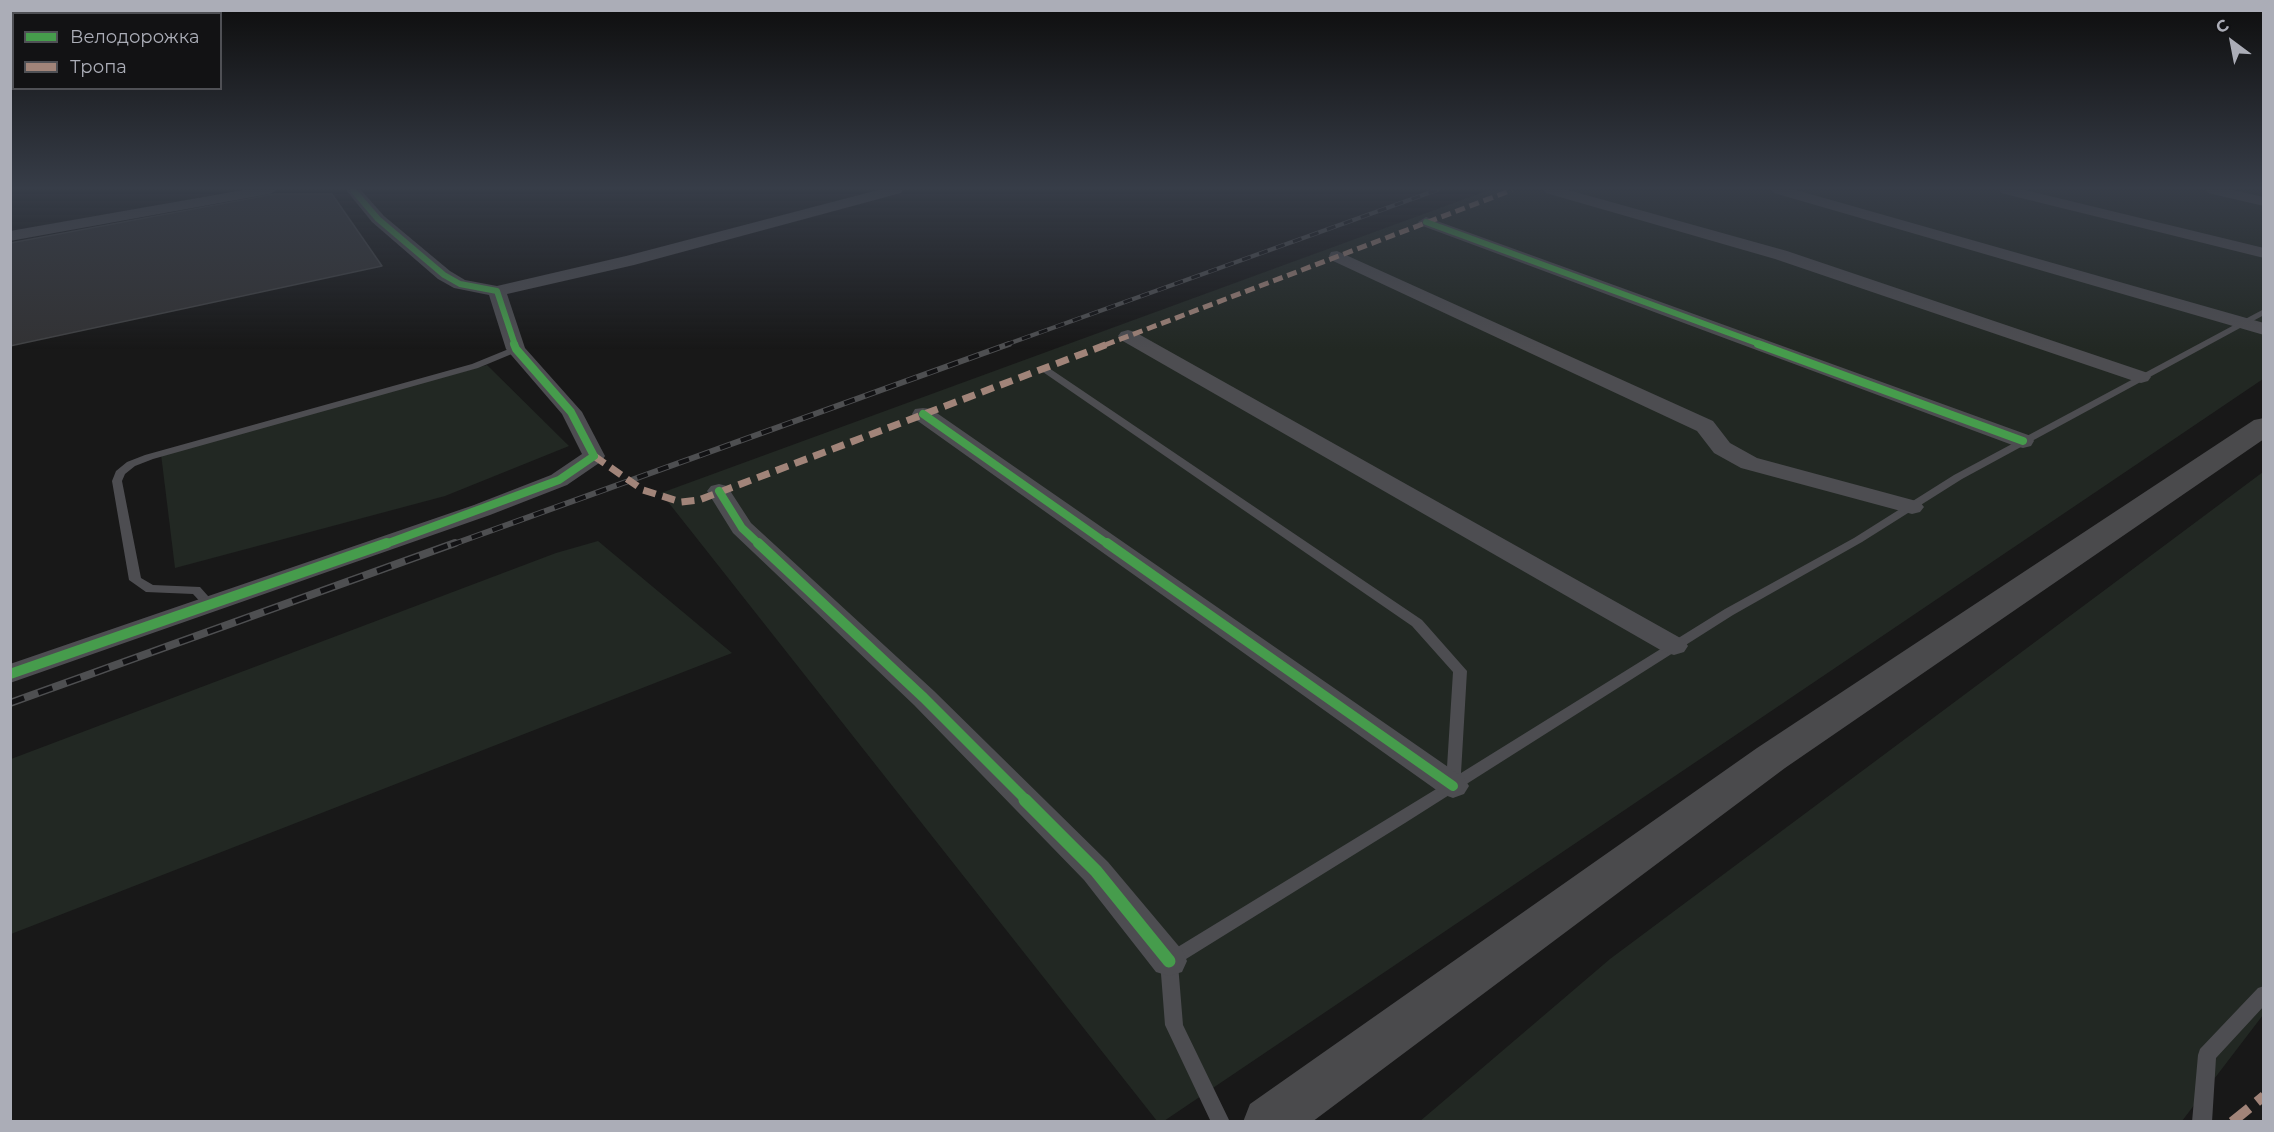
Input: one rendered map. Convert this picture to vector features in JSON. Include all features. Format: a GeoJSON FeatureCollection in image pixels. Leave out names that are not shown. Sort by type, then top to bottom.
{"type":"FeatureCollection","features":[{"type":"Feature","properties":{"kind":"main road"},"geometry":{"type":"LineString","coordinates":[[1269,1122],[1771,758],[2264,426]]}},
{"type":"Feature","properties":{"kind":"street"},"geometry":{"type":"LineString","coordinates":[[406,243],[444,275],[460,284],[497,291],[694,243]]}},
{"type":"Feature","properties":{"kind":"street"},"geometry":{"type":"LineString","coordinates":[[1483,243],[2023,441]]}},
{"type":"Feature","properties":{"kind":"street"},"geometry":{"type":"LineString","coordinates":[[1738,243],[1781,255],[2141,377]]}},
{"type":"Feature","properties":{"kind":"street"},"geometry":{"type":"LineString","coordinates":[[1961,243],[2264,329]]}},
{"type":"Feature","properties":{"kind":"street"},"geometry":{"type":"LineString","coordinates":[[2222,243],[2264,253]]}},
{"type":"Feature","properties":{"kind":"street"},"geometry":{"type":"LineString","coordinates":[[1337,256],[1704,426],[1722,448],[1749,463],[1912,507]]}},
{"type":"Feature","properties":{"kind":"street"},"geometry":{"type":"LineString","coordinates":[[10,674],[482,510],[559,480],[594,456],[571,412],[516,349],[497,291]]}},
{"type":"Feature","properties":{"kind":"street"},"geometry":{"type":"LineString","coordinates":[[1128,336],[1674,646]]}},
{"type":"Feature","properties":{"kind":"street"},"geometry":{"type":"LineString","coordinates":[[923,414],[1452,786]]}},
{"type":"Feature","properties":{"kind":"street"},"geometry":{"type":"LineString","coordinates":[[719,491],[742,528],[924,698],[1096,870],[1169,961]]}},
{"type":"Feature","properties":{"kind":"lane"},"geometry":{"type":"LineString","coordinates":[[1221,1122],[1174,1025],[1169,961],[1729,612],[1858,540],[1958,477],[2264,311]]}},
{"type":"Feature","properties":{"kind":"lane"},"geometry":{"type":"LineString","coordinates":[[210,605],[196,590],[150,589],[135,580],[117,481],[120,473],[131,464],[149,457],[475,366],[516,349]]}},
{"type":"Feature","properties":{"kind":"lane"},"geometry":{"type":"LineString","coordinates":[[1043,368],[1417,622],[1460,671],[1452,786]]}},
{"type":"Feature","properties":{"kind":"lane"},"geometry":{"type":"LineString","coordinates":[[2202,1122],[2207,1055],[2264,993]]}},
{"type":"Feature","properties":{"kind":"shaded area"},"geometry":{"type":"Polygon","coordinates":[[[1345,243],[2263,243],[2263,379],[1164,1121],[1157,1121],[661,493],[1345,243]]]}},
{"type":"Feature","properties":{"kind":"shaded area"},"geometry":{"type":"Polygon","coordinates":[[[487,365],[569,446],[445,496],[175,568],[161,454],[487,365]]]}},
{"type":"Feature","properties":{"kind":"shaded area"},"geometry":{"type":"Polygon","coordinates":[[[2263,472],[2263,1015],[2182,1121],[1419,1122],[1610,959],[2263,472]]]}},
{"type":"Feature","properties":{"kind":"shaded area"},"geometry":{"type":"Polygon","coordinates":[[[598,541],[732,653],[11,934],[11,759],[556,553],[598,541]]]}},
{"type":"Feature","properties":{"kind":"building"},"geometry":{"type":"Polygon","coordinates":[[[10,243],[366,243],[382,266],[10,346],[10,243]]]}},
{"type":"Feature","properties":{"kind":"railway"},"geometry":{"type":"LineString","coordinates":[[1005,345],[1290,243]]}},
{"type":"Feature","properties":{"kind":"railway"},"geometry":{"type":"LineString","coordinates":[[451,545],[1009,344]]}},
{"type":"Feature","properties":{"kind":"railway"},"geometry":{"type":"LineString","coordinates":[[10,703],[455,543]]}},
{"type":"Feature","properties":{"kind":"marked path"},"geometry":{"type":"LineString","coordinates":[[594,456],[643,490],[681,502],[699,500],[1373,243]]}},
{"type":"Feature","properties":{"kind":"marked path"},"geometry":{"type":"LineString","coordinates":[[2232,1122],[2264,1096]]}},
{"type":"Feature","properties":{"kind":"cycle path"},"geometry":{"type":"LineString","coordinates":[[10,674],[482,510],[559,480],[594,456],[571,412],[516,349],[497,291],[460,284],[444,275],[406,243]]}},
{"type":"Feature","properties":{"kind":"cycle path"},"geometry":{"type":"LineString","coordinates":[[1483,243],[2023,441]]}},
{"type":"Feature","properties":{"kind":"cycle path"},"geometry":{"type":"LineString","coordinates":[[923,414],[1453,786]]}},
{"type":"Feature","properties":{"kind":"cycle path"},"geometry":{"type":"LineString","coordinates":[[719,491],[742,528],[924,698],[1096,871],[1169,961]]}}]}
